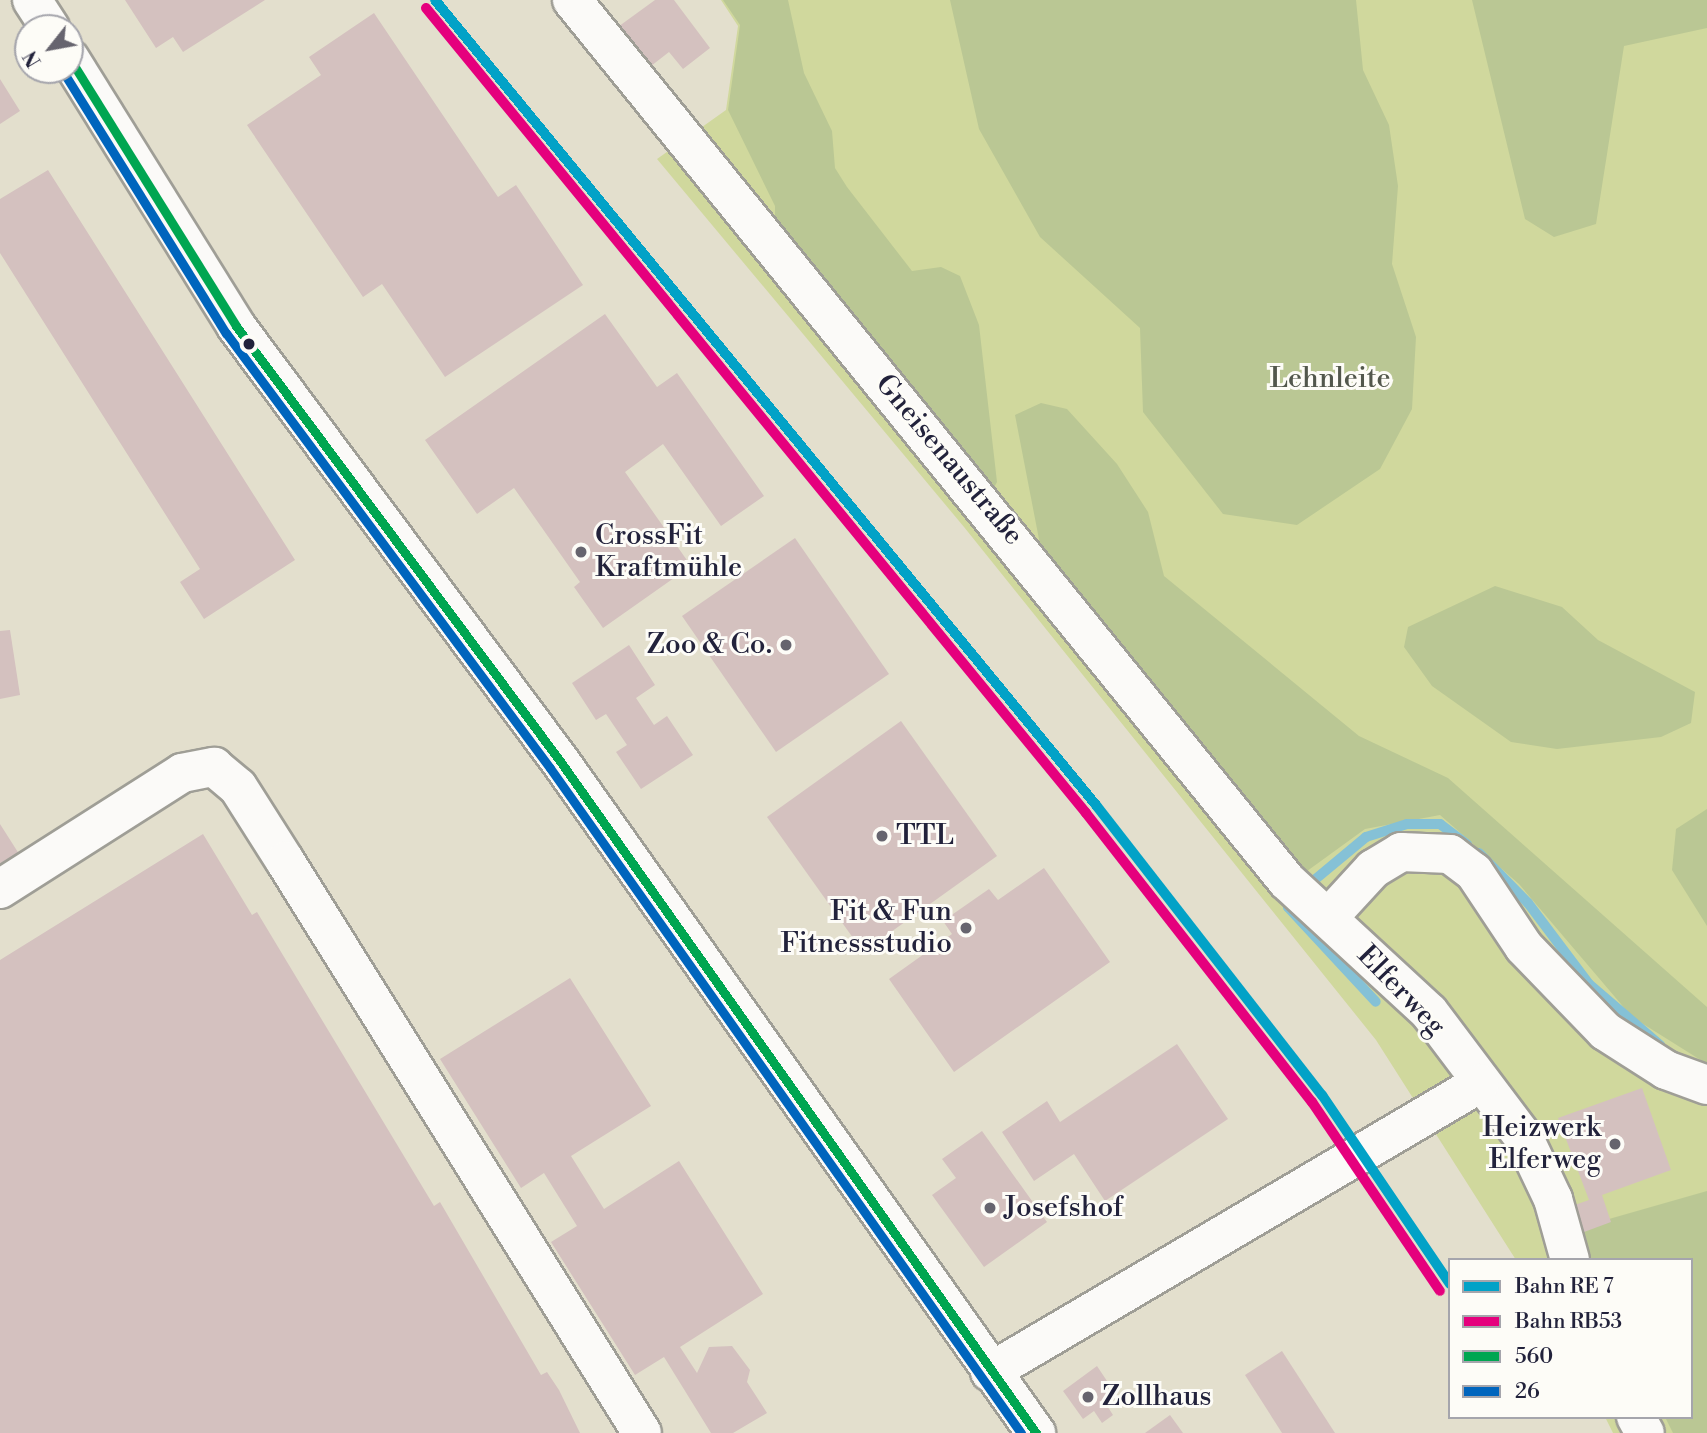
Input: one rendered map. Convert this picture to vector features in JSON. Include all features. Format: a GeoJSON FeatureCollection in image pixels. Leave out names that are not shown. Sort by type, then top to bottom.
{"type":"FeatureCollection","features":[{"type":"Feature","properties":{"kind":"street","name":"Gneisenaustraße"},"geometry":{"type":"LineString","coordinates":[[572,0],[1287,881],[1328,918]]}},
{"type":"Feature","properties":{"kind":"street"},"geometry":{"type":"LineString","coordinates":[[84,82],[236,326],[560,761],[990,1372],[1036,1433]]}},
{"type":"Feature","properties":{"kind":"street"},"geometry":{"type":"LineString","coordinates":[[0,889],[182,773],[214,767],[230,781],[642,1433]]}},
{"type":"Feature","properties":{"kind":"street"},"geometry":{"type":"LineString","coordinates":[[1328,918],[1373,869],[1401,852],[1450,854],[1474,872],[1524,947],[1605,1031],[1666,1070],[1707,1085]]}},
{"type":"Feature","properties":{"kind":"street","name":"Elferweg"},"geometry":{"type":"LineString","coordinates":[[1328,918],[1429,1012],[1479,1084]]}},
{"type":"Feature","properties":{"kind":"street"},"geometry":{"type":"LineString","coordinates":[[990,1372],[1479,1084],[1524,1138],[1553,1199],[1569,1258]]}},
{"type":"Feature","properties":{"kind":"green space","name":"Lehnleite"},"geometry":{"type":"Polygon","coordinates":[[[721,0],[1707,0],[1707,1433],[1613,1433],[1606,1419],[1693,1419],[1693,1258],[1515,1258],[1376,1040],[964,527],[657,159],[726,110],[738,26],[721,0]]]}},
{"type":"Feature","properties":{"kind":"green space"},"geometry":{"type":"Polygon","coordinates":[[[723,0],[788,0],[804,73],[832,131],[835,168],[912,271],[941,267],[960,276],[979,325],[997,482],[991,493],[775,233],[775,206],[728,110],[740,25],[723,0]]]}},
{"type":"Feature","properties":{"kind":"green space"},"geometry":{"type":"Polygon","coordinates":[[[950,0],[1356,0],[1363,70],[1389,125],[1398,186],[1392,264],[1416,337],[1412,409],[1380,469],[1297,525],[1223,514],[1143,412],[1140,328],[1040,237],[979,129],[950,0]]]}},
{"type":"Feature","properties":{"kind":"green space"},"geometry":{"type":"Polygon","coordinates":[[[1472,0],[1707,0],[1707,28],[1624,46],[1596,224],[1554,237],[1525,219],[1472,0]]]}},
{"type":"Feature","properties":{"kind":"green space"},"geometry":{"type":"Polygon","coordinates":[[[1041,403],[1067,409],[1117,464],[1148,512],[1164,576],[1359,736],[1448,778],[1707,1007],[1707,1064],[1632,1017],[1519,884],[1440,815],[1365,829],[1303,874],[1043,560],[1015,415],[1041,403]]]}},
{"type":"Feature","properties":{"kind":"green space"},"geometry":{"type":"Polygon","coordinates":[[[1495,586],[1562,607],[1598,640],[1695,692],[1691,723],[1661,737],[1557,749],[1511,742],[1432,686],[1404,647],[1408,627],[1495,586]]]}},
{"type":"Feature","properties":{"kind":"green space"},"geometry":{"type":"Polygon","coordinates":[[[1707,809],[1707,926],[1672,870],[1676,829],[1707,809]]]}},
{"type":"Feature","properties":{"kind":"green space"},"geometry":{"type":"Polygon","coordinates":[[[1707,1191],[1707,1433],[1673,1433],[1666,1419],[1693,1419],[1693,1258],[1588,1258],[1574,1229],[1707,1191]]]}},
{"type":"Feature","properties":{"kind":"building"},"geometry":{"type":"Polygon","coordinates":[[[125,0],[265,0],[183,52],[173,37],[156,48],[125,0]]]}},
{"type":"Feature","properties":{"kind":"building"},"geometry":{"type":"Polygon","coordinates":[[[655,0],[674,0],[710,48],[683,69],[669,52],[642,73],[611,32],[655,0]]]}},
{"type":"Feature","properties":{"kind":"building"},"geometry":{"type":"Polygon","coordinates":[[[374,13],[498,197],[516,185],[583,285],[445,377],[382,284],[363,297],[247,125],[321,75],[309,57],[374,13]]]}},
{"type":"Feature","properties":{"kind":"building"},"geometry":{"type":"Polygon","coordinates":[[[0,79],[20,111],[0,124],[0,79]]]}},
{"type":"Feature","properties":{"kind":"building"},"geometry":{"type":"Polygon","coordinates":[[[48,170],[295,560],[204,619],[180,582],[200,569],[0,253],[0,199],[48,170]]]}},
{"type":"Feature","properties":{"kind":"building"},"geometry":{"type":"Polygon","coordinates":[[[605,314],[657,387],[677,373],[764,496],[721,526],[663,444],[625,472],[691,566],[603,628],[574,587],[580,582],[514,488],[477,514],[425,440],[605,314]]]}},
{"type":"Feature","properties":{"kind":"building","name":"Zoo & Co."},"geometry":{"type":"Polygon","coordinates":[[[795,538],[889,674],[776,752],[682,616],[795,538]]]}},
{"type":"Feature","properties":{"kind":"building"},"geometry":{"type":"Polygon","coordinates":[[[10,630],[20,695],[0,699],[0,631],[10,630]]]}},
{"type":"Feature","properties":{"kind":"building"},"geometry":{"type":"Polygon","coordinates":[[[629,645],[655,685],[636,698],[654,725],[667,716],[693,755],[641,789],[616,752],[627,745],[606,714],[596,720],[572,683],[629,645]]]}},
{"type":"Feature","properties":{"kind":"building","name":"TTL"},"geometry":{"type":"Polygon","coordinates":[[[901,721],[997,856],[863,952],[767,817],[901,721]]]}},
{"type":"Feature","properties":{"kind":"building"},"geometry":{"type":"Polygon","coordinates":[[[0,824],[21,857],[0,870],[0,824]]]}},
{"type":"Feature","properties":{"kind":"building"},"geometry":{"type":"Polygon","coordinates":[[[203,834],[252,915],[257,912],[434,1206],[440,1202],[541,1375],[547,1372],[559,1390],[580,1433],[0,1433],[0,960],[203,834]]]}},
{"type":"Feature","properties":{"kind":"building"},"geometry":{"type":"Polygon","coordinates":[[[1044,868],[1110,962],[954,1072],[889,979],[952,934],[943,921],[989,889],[998,900],[1044,868]]]}},
{"type":"Feature","properties":{"kind":"building"},"geometry":{"type":"Polygon","coordinates":[[[570,978],[651,1106],[571,1156],[604,1209],[679,1161],[763,1294],[680,1347],[697,1373],[709,1347],[732,1346],[750,1370],[747,1382],[767,1413],[733,1433],[711,1433],[664,1357],[635,1375],[551,1242],[577,1226],[544,1173],[521,1188],[440,1059],[570,978]]]}},
{"type":"Feature","properties":{"kind":"building"},"geometry":{"type":"Polygon","coordinates":[[[1177,1044],[1228,1119],[1105,1201],[1074,1154],[1034,1181],[1002,1132],[1047,1101],[1060,1122],[1177,1044]]]}},
{"type":"Feature","properties":{"kind":"building","name":"Heizwerk Elferweg"},"geometry":{"type":"Polygon","coordinates":[[[1642,1088],[1671,1170],[1602,1195],[1611,1222],[1576,1235],[1569,1207],[1589,1200],[1558,1118],[1642,1088]]]}},
{"type":"Feature","properties":{"kind":"building","name":"Josefshof"},"geometry":{"type":"Polygon","coordinates":[[[982,1131],[1047,1222],[984,1267],[932,1195],[956,1178],[942,1159],[982,1131]]]}},
{"type":"Feature","properties":{"kind":"building"},"geometry":{"type":"Polygon","coordinates":[[[1282,1351],[1335,1433],[1282,1433],[1245,1375],[1282,1351]]]}},
{"type":"Feature","properties":{"kind":"building","name":"Zollhaus"},"geometry":{"type":"Polygon","coordinates":[[[1097,1366],[1115,1393],[1104,1401],[1113,1415],[1102,1423],[1094,1411],[1083,1419],[1063,1391],[1097,1366]]]}},
{"type":"Feature","properties":{"kind":"building"},"geometry":{"type":"Polygon","coordinates":[[[1170,1415],[1183,1433],[1145,1433],[1170,1415]]]}},
{"type":"Feature","properties":{"kind":"waterway"},"geometry":{"type":"LineString","coordinates":[[1306,887],[1366,837],[1407,824],[1440,824],[1467,844]]}},
{"type":"Feature","properties":{"kind":"waterway"},"geometry":{"type":"LineString","coordinates":[[1479,853],[1528,903],[1589,984],[1660,1045]]}},
{"type":"Feature","properties":{"kind":"waterway"},"geometry":{"type":"LineString","coordinates":[[1291,903],[1288,907],[1376,1002]]}},
{"type":"Feature","properties":{"kind":"transit line"},"geometry":{"type":"LineString","coordinates":[[435,0],[1096,805],[1322,1095],[1448,1281]]}},
{"type":"Feature","properties":{"kind":"transit line","name":"560"},"geometry":{"type":"LineString","coordinates":[[84,82],[236,326],[560,761],[1036,1433]]}},
{"type":"Feature","properties":{"kind":"transit line","name":"26"},"geometry":{"type":"LineString","coordinates":[[71,84],[226,333],[550,768],[1021,1433]]}},
{"type":"Feature","properties":{"kind":"rail line","name":"RB53"},"geometry":{"type":"LineString","coordinates":[[426,8],[1086,813],[1312,1102],[1440,1291]]}},
{"type":"Feature","properties":{"kind":"place","name":"CrossFit Kraftmühle"},"geometry":{"type":"Point","coordinates":[581,552]}},
{"type":"Feature","properties":{"kind":"place","name":"Zoo & Co."},"geometry":{"type":"Point","coordinates":[786,645]}},
{"type":"Feature","properties":{"kind":"place","name":"TTL"},"geometry":{"type":"Point","coordinates":[882,836]}},
{"type":"Feature","properties":{"kind":"place","name":"Fit & Fun Fitnessstudio"},"geometry":{"type":"Point","coordinates":[966,928]}},
{"type":"Feature","properties":{"kind":"place","name":"Heizwerk Elferweg"},"geometry":{"type":"Point","coordinates":[1615,1144]}},
{"type":"Feature","properties":{"kind":"place","name":"Josefshof"},"geometry":{"type":"Point","coordinates":[990,1208]}},
{"type":"Feature","properties":{"kind":"place","name":"Zollhaus"},"geometry":{"type":"Point","coordinates":[1088,1397]}}]}
